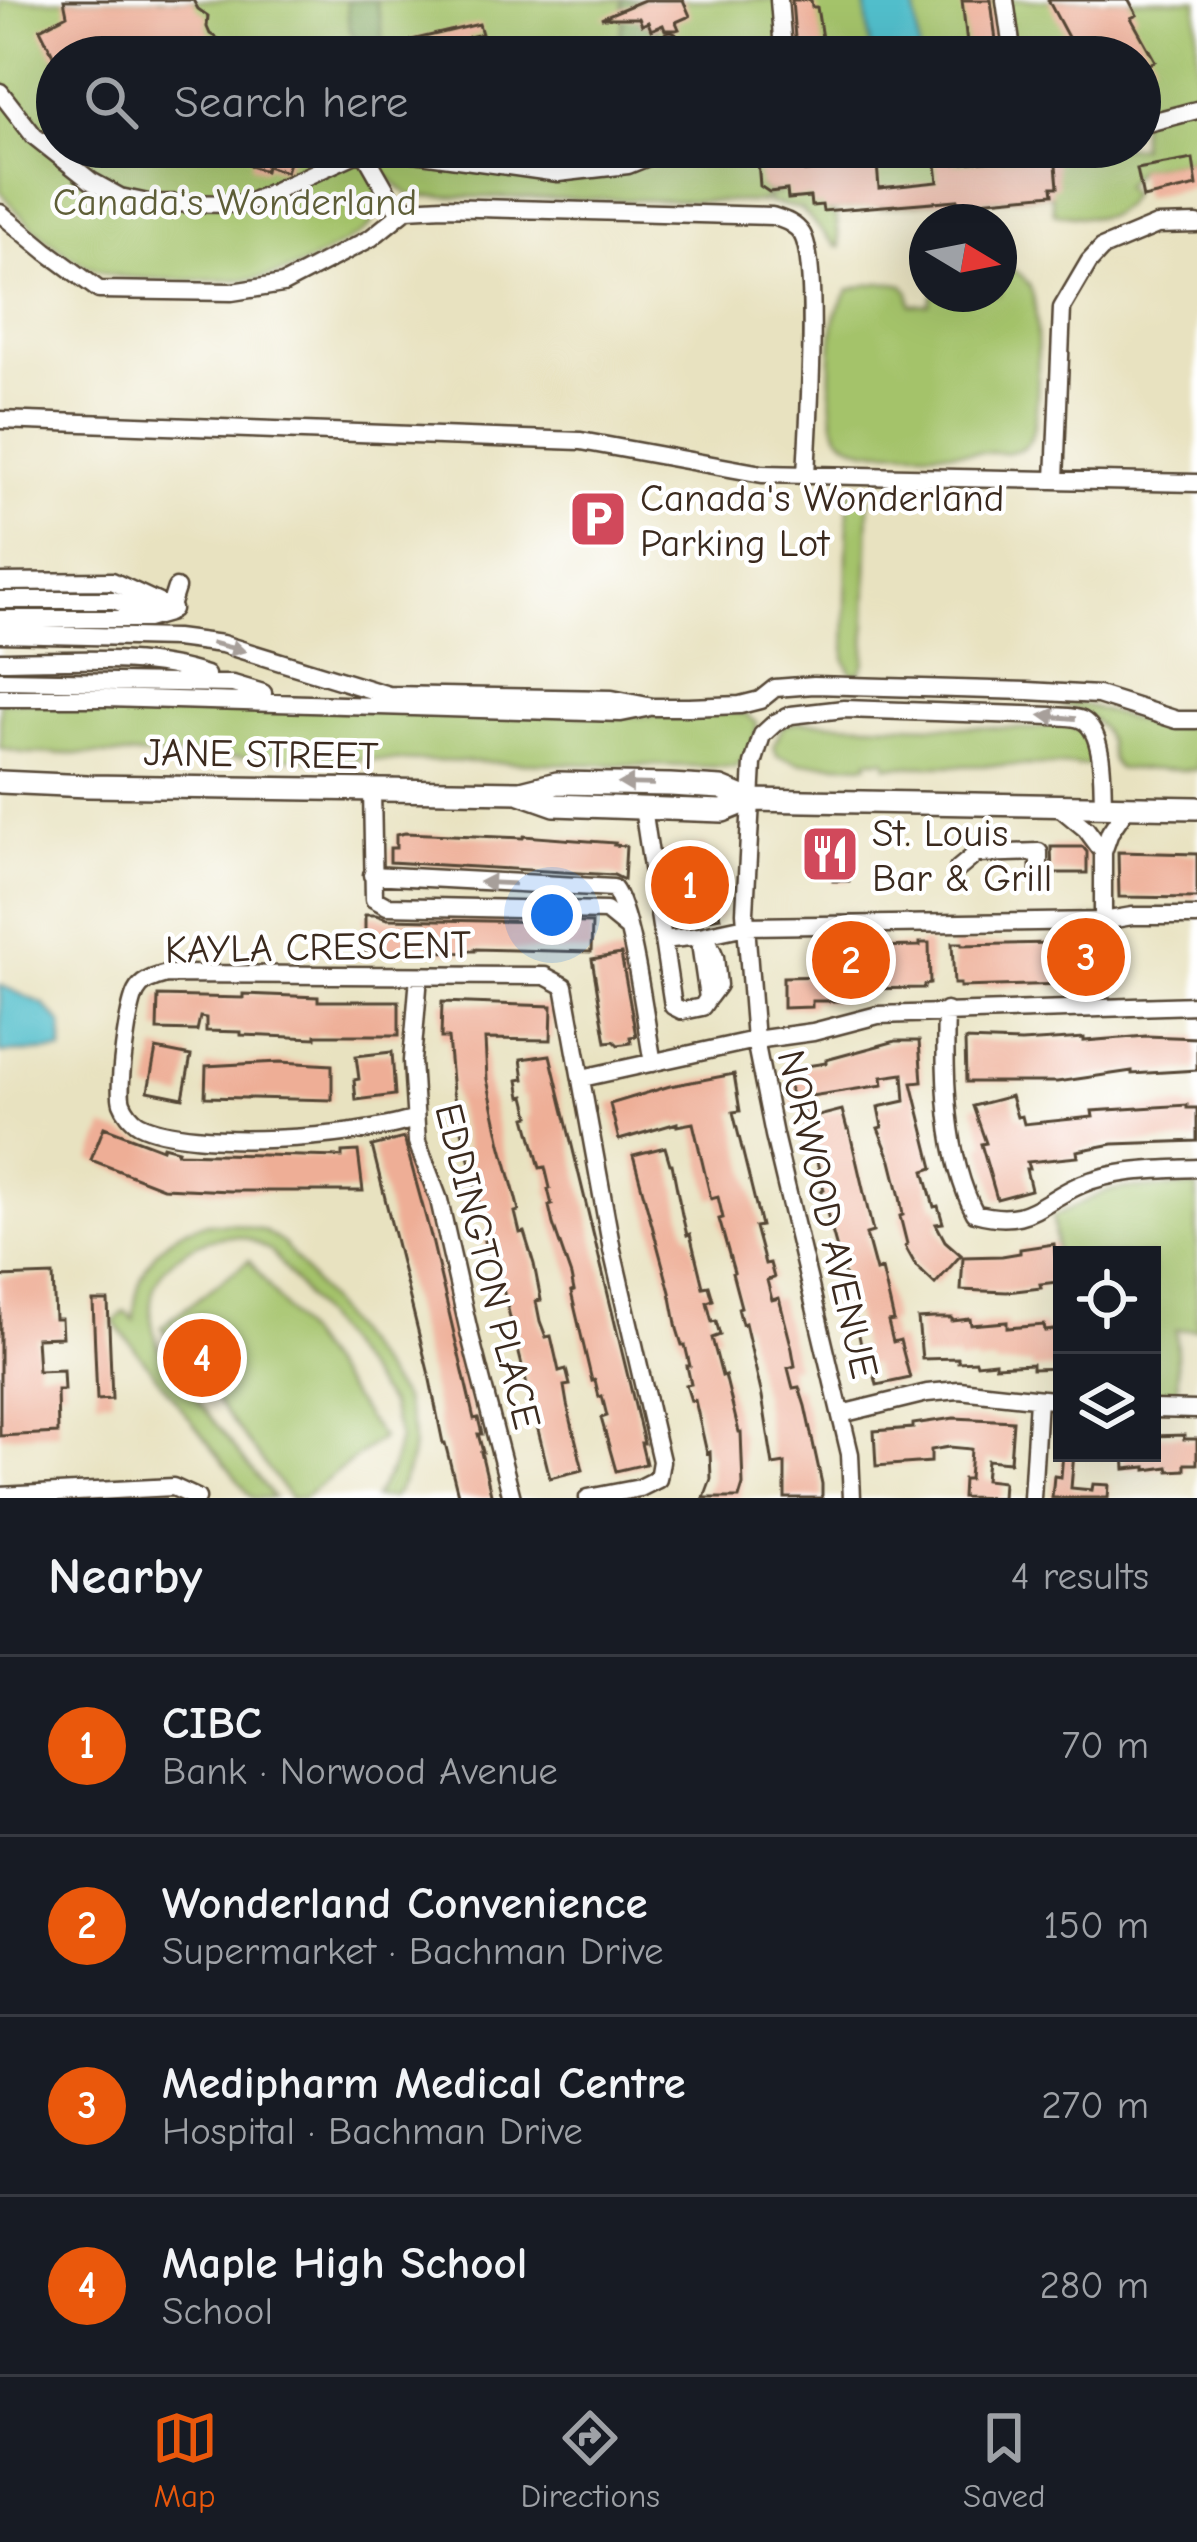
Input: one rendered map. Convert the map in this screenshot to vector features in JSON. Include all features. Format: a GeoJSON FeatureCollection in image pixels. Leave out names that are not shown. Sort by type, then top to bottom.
{"type":"FeatureCollection","features":[{"type":"Feature","properties":{"kind":"main road","name":"JANE STREET"},"geometry":{"type":"LineString","coordinates":[[0,782],[521,793],[557,783],[670,785],[722,788],[750,800],[1197,808]]}},
{"type":"Feature","properties":{"kind":"main road","name":"JANE STREET"},"geometry":{"type":"LineString","coordinates":[[521,793],[555,806],[723,811],[750,800]]}},
{"type":"Feature","properties":{"kind":"street"},"geometry":{"type":"LineString","coordinates":[[779,0],[782,36]]}},
{"type":"Feature","properties":{"kind":"street"},"geometry":{"type":"LineString","coordinates":[[1005,0],[1010,36]]}},
{"type":"Feature","properties":{"kind":"street"},"geometry":{"type":"LineString","coordinates":[[0,92],[36,136]]}},
{"type":"Feature","properties":{"kind":"street"},"geometry":{"type":"LineString","coordinates":[[1161,119],[1197,110]]}},
{"type":"Feature","properties":{"kind":"street"},"geometry":{"type":"LineString","coordinates":[[75,168],[102,188],[138,202],[246,204],[324,168]]}},
{"type":"Feature","properties":{"kind":"street"},"geometry":{"type":"LineString","coordinates":[[374,168],[400,213]]}},
{"type":"Feature","properties":{"kind":"street"},"geometry":{"type":"LineString","coordinates":[[523,168],[558,173],[602,168]]}},
{"type":"Feature","properties":{"kind":"street"},"geometry":{"type":"LineString","coordinates":[[0,213],[99,290],[232,292],[283,284],[371,238],[407,209],[772,216],[795,224],[809,249],[806,475]]}},
{"type":"Feature","properties":{"kind":"street"},"geometry":{"type":"LineString","coordinates":[[1054,480],[1062,308],[1102,248],[1157,225],[1197,224]]}},
{"type":"Feature","properties":{"kind":"street"},"geometry":{"type":"LineString","coordinates":[[0,421],[581,441],[762,474],[1197,483]]}},
{"type":"Feature","properties":{"kind":"street"},"geometry":{"type":"LineString","coordinates":[[0,582],[112,581],[157,614]]}},
{"type":"Feature","properties":{"kind":"street"},"geometry":{"type":"LineString","coordinates":[[0,627],[157,614],[176,588]]}},
{"type":"Feature","properties":{"kind":"street"},"geometry":{"type":"LineString","coordinates":[[0,596],[113,592],[157,614]]}},
{"type":"Feature","properties":{"kind":"street"},"geometry":{"type":"LineString","coordinates":[[0,627],[176,638]]}},
{"type":"Feature","properties":{"kind":"street"},"geometry":{"type":"LineString","coordinates":[[0,627],[112,627],[222,644],[388,695],[613,699],[653,707]]}},
{"type":"Feature","properties":{"kind":"street"},"geometry":{"type":"LineString","coordinates":[[0,661],[112,653],[176,638]]}},
{"type":"Feature","properties":{"kind":"street"},"geometry":{"type":"LineString","coordinates":[[0,661],[206,675],[298,704]]}},
{"type":"Feature","properties":{"kind":"street"},"geometry":{"type":"LineString","coordinates":[[0,684],[233,683]]}},
{"type":"Feature","properties":{"kind":"street"},"geometry":{"type":"LineString","coordinates":[[0,684],[263,693]]}},
{"type":"Feature","properties":{"kind":"street"},"geometry":{"type":"LineString","coordinates":[[0,698],[621,713],[653,707],[740,705],[775,688],[814,685],[1098,695],[1178,720],[1197,720]]}},
{"type":"Feature","properties":{"kind":"street"},"geometry":{"type":"LineString","coordinates":[[764,696],[786,718],[844,709],[1080,719],[1094,731],[1103,806]]}},
{"type":"Feature","properties":{"kind":"street","name":"NORWOOD AVENUE"},"geometry":{"type":"LineString","coordinates":[[786,718],[762,735],[753,764],[746,926],[755,1040],[842,1414],[852,1498]]}},
{"type":"Feature","properties":{"kind":"street"},"geometry":{"type":"LineString","coordinates":[[372,790],[374,899],[387,906],[606,911],[627,928]]}},
{"type":"Feature","properties":{"kind":"street"},"geometry":{"type":"LineString","coordinates":[[1058,806],[1086,829],[1103,852]]}},
{"type":"Feature","properties":{"kind":"street"},"geometry":{"type":"LineString","coordinates":[[1103,921],[1103,852],[1127,806]]}},
{"type":"Feature","properties":{"kind":"street"},"geometry":{"type":"LineString","coordinates":[[644,808],[673,1006],[683,1011],[702,1007],[708,998],[702,935]]}},
{"type":"Feature","properties":{"kind":"street"},"geometry":{"type":"LineString","coordinates":[[958,869],[976,854],[1039,852],[1039,880]]}},
{"type":"Feature","properties":{"kind":"street"},"geometry":{"type":"LineString","coordinates":[[372,875],[613,888],[627,928],[652,1063]]}},
{"type":"Feature","properties":{"kind":"street"},"geometry":{"type":"LineString","coordinates":[[663,940],[746,926],[1197,916]]}},
{"type":"Feature","properties":{"kind":"street","name":"KAYLA CRESCENT"},"geometry":{"type":"LineString","coordinates":[[416,1119],[343,1134],[220,1139],[158,1131],[134,1122],[121,1101],[136,989],[166,974],[545,976],[564,986],[612,1250],[662,1461],[658,1479],[640,1488],[588,1498]]}},
{"type":"Feature","properties":{"kind":"street","name":"EDDINGTON PLACE"},"geometry":{"type":"LineString","coordinates":[[419,976],[413,1024],[417,1142],[439,1200],[512,1498]]}},
{"type":"Feature","properties":{"kind":"street"},"geometry":{"type":"LineString","coordinates":[[582,1078],[878,1015],[1197,1005]]}},
{"type":"Feature","properties":{"kind":"street"},"geometry":{"type":"LineString","coordinates":[[946,1011],[945,1072],[954,1149],[975,1214],[1018,1216],[1039,1210],[1080,1184],[1116,1174],[1197,1168]]}},
{"type":"Feature","properties":{"kind":"street"},"geometry":{"type":"LineString","coordinates":[[842,1414],[959,1390],[1053,1400]]}},
{"type":"Feature","properties":{"kind":"street"},"geometry":{"type":"LineString","coordinates":[[1031,1498],[1037,1399]]}},
{"type":"Feature","properties":{"kind":"street"},"geometry":{"type":"LineString","coordinates":[[1161,1408],[1197,1410]]}},
{"type":"Feature","properties":{"kind":"street"},"geometry":{"type":"LineString","coordinates":[[0,1496],[173,1487],[197,1498]]}},
{"type":"Feature","properties":{"kind":"green space","name":"Canada's Wonderland"},"geometry":{"type":"Polygon","coordinates":[[[0,0],[1197,0],[1197,181],[1192,159],[1161,165],[1161,36],[36,36],[36,168],[1143,168],[1123,187],[1131,193],[1125,204],[1098,217],[1054,213],[1051,194],[830,210],[836,214],[840,247],[801,209],[767,202],[779,190],[760,186],[769,192],[762,202],[410,196],[389,178],[374,182],[383,199],[361,234],[268,277],[183,280],[114,275],[87,266],[46,238],[0,191],[0,0]]]}},
{"type":"Feature","properties":{"kind":"green space"},"geometry":{"type":"Polygon","coordinates":[[[347,0],[375,0],[382,36],[354,36],[347,0]]]}},
{"type":"Feature","properties":{"kind":"green space"},"geometry":{"type":"Polygon","coordinates":[[[622,0],[644,0],[637,13],[642,24],[657,28],[659,36],[620,36],[622,0]]]}},
{"type":"Feature","properties":{"kind":"green space"},"geometry":{"type":"Polygon","coordinates":[[[1017,273],[1025,279],[1035,308],[1038,347],[1033,430],[1027,444],[1004,453],[869,450],[855,446],[837,431],[831,356],[840,305],[849,290],[876,283],[904,285],[909,292],[909,312],[1017,312],[1017,273]]]}},
{"type":"Feature","properties":{"kind":"green space"},"geometry":{"type":"Polygon","coordinates":[[[858,488],[869,501],[865,662],[860,673],[852,674],[845,660],[848,500],[858,488]]]}},
{"type":"Feature","properties":{"kind":"green space"},"geometry":{"type":"Polygon","coordinates":[[[1064,699],[1151,725],[1197,727],[1197,770],[1119,769],[1101,728],[1083,713],[1061,705],[1064,699]]]}},
{"type":"Feature","properties":{"kind":"green space"},"geometry":{"type":"Polygon","coordinates":[[[0,701],[645,716],[732,713],[746,714],[757,723],[751,748],[735,767],[23,753],[0,748],[0,701]]]}},
{"type":"Feature","properties":{"kind":"green space"},"geometry":{"type":"Polygon","coordinates":[[[801,722],[1034,729],[1061,723],[1091,734],[1095,749],[1092,765],[887,766],[886,760],[868,760],[867,765],[800,763],[777,756],[774,746],[783,726],[801,722]]]}},
{"type":"Feature","properties":{"kind":"green space"},"geometry":{"type":"Polygon","coordinates":[[[1197,1187],[1197,1329],[1176,1330],[1178,1396],[1161,1397],[1161,1246],[1056,1246],[1053,1217],[1107,1191],[1197,1187]]]}},
{"type":"Feature","properties":{"kind":"green space"},"geometry":{"type":"Polygon","coordinates":[[[231,1223],[264,1231],[284,1244],[403,1399],[412,1450],[393,1498],[374,1498],[392,1468],[399,1437],[390,1405],[271,1251],[239,1237],[198,1244],[168,1264],[153,1290],[151,1305],[162,1355],[274,1498],[252,1498],[114,1322],[125,1311],[134,1320],[143,1274],[160,1248],[202,1224],[231,1223]]]}},
{"type":"Feature","properties":{"kind":"green space"},"geometry":{"type":"Polygon","coordinates":[[[249,1260],[382,1438],[303,1498],[290,1498],[161,1327],[249,1260]]]}},
{"type":"Feature","properties":{"kind":"water"},"geometry":{"type":"Polygon","coordinates":[[[865,0],[914,0],[918,36],[869,36],[865,0]]]}},
{"type":"Feature","properties":{"kind":"water"},"geometry":{"type":"Polygon","coordinates":[[[0,985],[43,1004],[62,1024],[62,1051],[0,1053],[0,985]]]}},
{"type":"Feature","properties":{"kind":"building"},"geometry":{"type":"Polygon","coordinates":[[[64,0],[193,0],[208,16],[207,27],[213,36],[44,36],[40,29],[67,15],[64,0]]]}},
{"type":"Feature","properties":{"kind":"building"},"geometry":{"type":"Polygon","coordinates":[[[644,0],[683,0],[690,16],[676,22],[676,30],[665,30],[663,25],[651,30],[639,18],[601,18],[644,0]]]}},
{"type":"Feature","properties":{"kind":"building"},"geometry":{"type":"Polygon","coordinates":[[[792,0],[811,0],[812,7],[817,7],[822,36],[795,36],[792,0]]]}},
{"type":"Feature","properties":{"kind":"building"},"geometry":{"type":"Polygon","coordinates":[[[962,0],[991,0],[995,36],[966,36],[962,0]]]}},
{"type":"Feature","properties":{"kind":"building"},"geometry":{"type":"Polygon","coordinates":[[[1048,0],[1129,0],[1137,15],[1131,18],[1141,36],[1067,36],[1048,0]]]}},
{"type":"Feature","properties":{"kind":"building"},"geometry":{"type":"Polygon","coordinates":[[[479,24],[482,34],[473,36],[429,36],[479,24]]]}},
{"type":"Feature","properties":{"kind":"building"},"geometry":{"type":"Polygon","coordinates":[[[1193,159],[1197,186],[1143,198],[1137,169],[1193,159]]]}},
{"type":"Feature","properties":{"kind":"building"},"geometry":{"type":"Polygon","coordinates":[[[759,168],[877,168],[879,188],[938,182],[936,168],[1056,168],[1058,187],[1052,187],[1053,194],[823,211],[822,205],[811,206],[810,197],[788,199],[787,190],[769,192],[760,186],[759,168]]]}},
{"type":"Feature","properties":{"kind":"building"},"geometry":{"type":"Polygon","coordinates":[[[396,835],[615,843],[626,846],[624,880],[614,875],[390,862],[396,835]]]}},
{"type":"Feature","properties":{"kind":"building","name":"St. Louis Bar & Grill"},"geometry":{"type":"Polygon","coordinates":[[[810,843],[851,844],[849,881],[833,881],[833,873],[810,873],[810,843]]]}},
{"type":"Feature","properties":{"kind":"building"},"geometry":{"type":"Polygon","coordinates":[[[704,846],[720,917],[674,926],[663,853],[704,846]]]}},
{"type":"Feature","properties":{"kind":"building"},"geometry":{"type":"Polygon","coordinates":[[[1051,847],[1083,847],[1087,873],[1052,873],[1051,847]]]}},
{"type":"Feature","properties":{"kind":"building"},"geometry":{"type":"Polygon","coordinates":[[[1118,852],[1197,854],[1197,898],[1119,897],[1118,852]]]}},
{"type":"Feature","properties":{"kind":"building"},"geometry":{"type":"Polygon","coordinates":[[[365,915],[592,923],[591,952],[365,951],[365,915]]]}},
{"type":"Feature","properties":{"kind":"building"},"geometry":{"type":"Polygon","coordinates":[[[1102,942],[1103,983],[954,984],[952,943],[1102,942]]]}},
{"type":"Feature","properties":{"kind":"building"},"geometry":{"type":"Polygon","coordinates":[[[929,943],[930,984],[924,988],[857,989],[857,993],[841,993],[842,1001],[783,1008],[783,977],[832,976],[831,949],[863,952],[862,947],[929,943]]]}},
{"type":"Feature","properties":{"kind":"building"},"geometry":{"type":"Polygon","coordinates":[[[621,954],[636,1036],[630,1037],[631,1043],[618,1045],[606,1042],[592,959],[621,954]]]}},
{"type":"Feature","properties":{"kind":"building"},"geometry":{"type":"Polygon","coordinates":[[[243,994],[318,997],[318,1001],[399,1001],[399,1035],[241,1035],[206,1031],[206,1018],[200,1017],[197,1031],[157,1030],[158,996],[243,998],[243,994]]]}},
{"type":"Feature","properties":{"kind":"building"},"geometry":{"type":"Polygon","coordinates":[[[442,1002],[552,1006],[551,1040],[485,1039],[487,1079],[519,1211],[515,1212],[520,1233],[524,1232],[534,1264],[540,1321],[546,1337],[551,1336],[559,1371],[566,1369],[570,1385],[564,1386],[583,1470],[550,1478],[499,1273],[484,1241],[492,1240],[453,1092],[448,1038],[441,1038],[442,1002]]]}},
{"type":"Feature","properties":{"kind":"building"},"geometry":{"type":"Polygon","coordinates":[[[1197,1038],[1197,1070],[1132,1071],[1057,1082],[966,1082],[965,1040],[1084,1041],[1197,1038]]]}},
{"type":"Feature","properties":{"kind":"building"},"geometry":{"type":"Polygon","coordinates":[[[896,1041],[919,1041],[922,1082],[912,1083],[933,1168],[924,1171],[943,1223],[936,1224],[945,1241],[961,1255],[935,1284],[916,1266],[905,1246],[900,1197],[878,1128],[882,1127],[878,1107],[905,1101],[903,1074],[882,1077],[883,1085],[811,1096],[815,1117],[842,1110],[849,1129],[873,1232],[866,1234],[876,1271],[882,1269],[894,1321],[888,1322],[893,1342],[900,1340],[910,1378],[877,1385],[872,1364],[865,1366],[819,1169],[815,1154],[811,1155],[801,1104],[792,1105],[787,1069],[826,1063],[896,1041]]]}},
{"type":"Feature","properties":{"kind":"building"},"geometry":{"type":"Polygon","coordinates":[[[156,1049],[191,1056],[183,1098],[148,1091],[156,1049]]]}},
{"type":"Feature","properties":{"kind":"building"},"geometry":{"type":"Polygon","coordinates":[[[392,1052],[395,1095],[356,1100],[356,1056],[392,1052]]]}},
{"type":"Feature","properties":{"kind":"building"},"geometry":{"type":"Polygon","coordinates":[[[550,1055],[644,1443],[646,1464],[616,1471],[601,1418],[607,1416],[602,1396],[592,1381],[571,1276],[553,1224],[545,1167],[540,1168],[518,1080],[524,1079],[521,1059],[550,1055]]]}},
{"type":"Feature","properties":{"kind":"building"},"geometry":{"type":"Polygon","coordinates":[[[332,1065],[332,1100],[205,1097],[206,1066],[332,1065]]]}},
{"type":"Feature","properties":{"kind":"building"},"geometry":{"type":"Polygon","coordinates":[[[734,1074],[740,1111],[733,1112],[761,1226],[755,1227],[774,1278],[767,1280],[772,1300],[779,1298],[792,1349],[795,1366],[788,1368],[793,1388],[799,1387],[805,1406],[822,1498],[785,1498],[785,1463],[773,1465],[762,1396],[719,1219],[723,1218],[718,1197],[711,1199],[693,1123],[619,1140],[610,1104],[734,1074]]]}},
{"type":"Feature","properties":{"kind":"building"},"geometry":{"type":"Polygon","coordinates":[[[1011,1096],[1024,1124],[1093,1117],[1092,1111],[1187,1105],[1197,1108],[1197,1141],[1113,1144],[1077,1151],[1078,1157],[1027,1162],[1031,1190],[997,1199],[973,1106],[1011,1096]]]}},
{"type":"Feature","properties":{"kind":"building"},"geometry":{"type":"Polygon","coordinates":[[[104,1127],[177,1153],[342,1157],[342,1152],[358,1151],[363,1191],[163,1188],[91,1160],[104,1127]]]}},
{"type":"Feature","properties":{"kind":"building"},"geometry":{"type":"Polygon","coordinates":[[[404,1138],[474,1419],[478,1418],[482,1434],[478,1434],[492,1498],[459,1498],[443,1443],[372,1146],[404,1138]]]}},
{"type":"Feature","properties":{"kind":"building"},"geometry":{"type":"Polygon","coordinates":[[[665,1147],[703,1287],[709,1286],[713,1300],[707,1302],[720,1335],[712,1338],[741,1432],[743,1485],[739,1498],[704,1498],[711,1479],[710,1452],[686,1385],[691,1384],[690,1366],[633,1155],[665,1147]]]}},
{"type":"Feature","properties":{"kind":"building"},"geometry":{"type":"Polygon","coordinates":[[[1054,1244],[1053,1283],[1007,1292],[961,1290],[963,1257],[1002,1256],[1020,1253],[1020,1249],[1054,1244]]]}},
{"type":"Feature","properties":{"kind":"building"},"geometry":{"type":"Polygon","coordinates":[[[53,1275],[55,1319],[61,1319],[62,1337],[36,1338],[38,1371],[63,1370],[64,1390],[57,1390],[58,1433],[0,1436],[0,1277],[53,1275]]]}},
{"type":"Feature","properties":{"kind":"building"},"geometry":{"type":"Polygon","coordinates":[[[93,1301],[108,1301],[112,1399],[97,1400],[93,1301]]]}},
{"type":"Feature","properties":{"kind":"building"},"geometry":{"type":"Polygon","coordinates":[[[918,1319],[970,1319],[971,1325],[1007,1322],[1007,1328],[1044,1325],[1045,1331],[1053,1330],[1053,1368],[922,1359],[918,1319]]]}},
{"type":"Feature","properties":{"kind":"building"},"geometry":{"type":"Polygon","coordinates":[[[954,1418],[1013,1421],[1010,1462],[987,1460],[985,1480],[1003,1482],[1002,1498],[962,1497],[971,1449],[931,1450],[931,1462],[876,1466],[874,1431],[954,1418]]]}},
{"type":"Feature","properties":{"kind":"building"},"geometry":{"type":"Polygon","coordinates":[[[1161,1436],[1197,1439],[1197,1464],[1185,1464],[1185,1470],[1125,1469],[1125,1462],[1161,1462],[1161,1436]]]}},
{"type":"Feature","properties":{"kind":"building"},"geometry":{"type":"Polygon","coordinates":[[[1062,1462],[1073,1462],[1071,1488],[1092,1490],[1093,1484],[1109,1485],[1108,1498],[1052,1498],[1054,1476],[1061,1477],[1062,1462]]]}},
{"type":"Feature","properties":{"kind":"place","name":"Canada's Wonderland Parking Lot"},"geometry":{"type":"Point","coordinates":[598,519]}},
{"type":"Feature","properties":{"kind":"place","name":"St. Louis Bar & Grill"},"geometry":{"type":"Point","coordinates":[830,854]}},
{"type":"Feature","properties":{"kind":"place","name":"CIBC"},"geometry":{"type":"Point","coordinates":[690,885]}},
{"type":"Feature","properties":{"kind":"place","name":"Medipharm Medical Centre"},"geometry":{"type":"Point","coordinates":[1086,957]}},
{"type":"Feature","properties":{"kind":"place","name":"Wonderland Convenience"},"geometry":{"type":"Point","coordinates":[851,960]}},
{"type":"Feature","properties":{"kind":"place","name":"Maple High School"},"geometry":{"type":"Point","coordinates":[202,1358]}}]}
